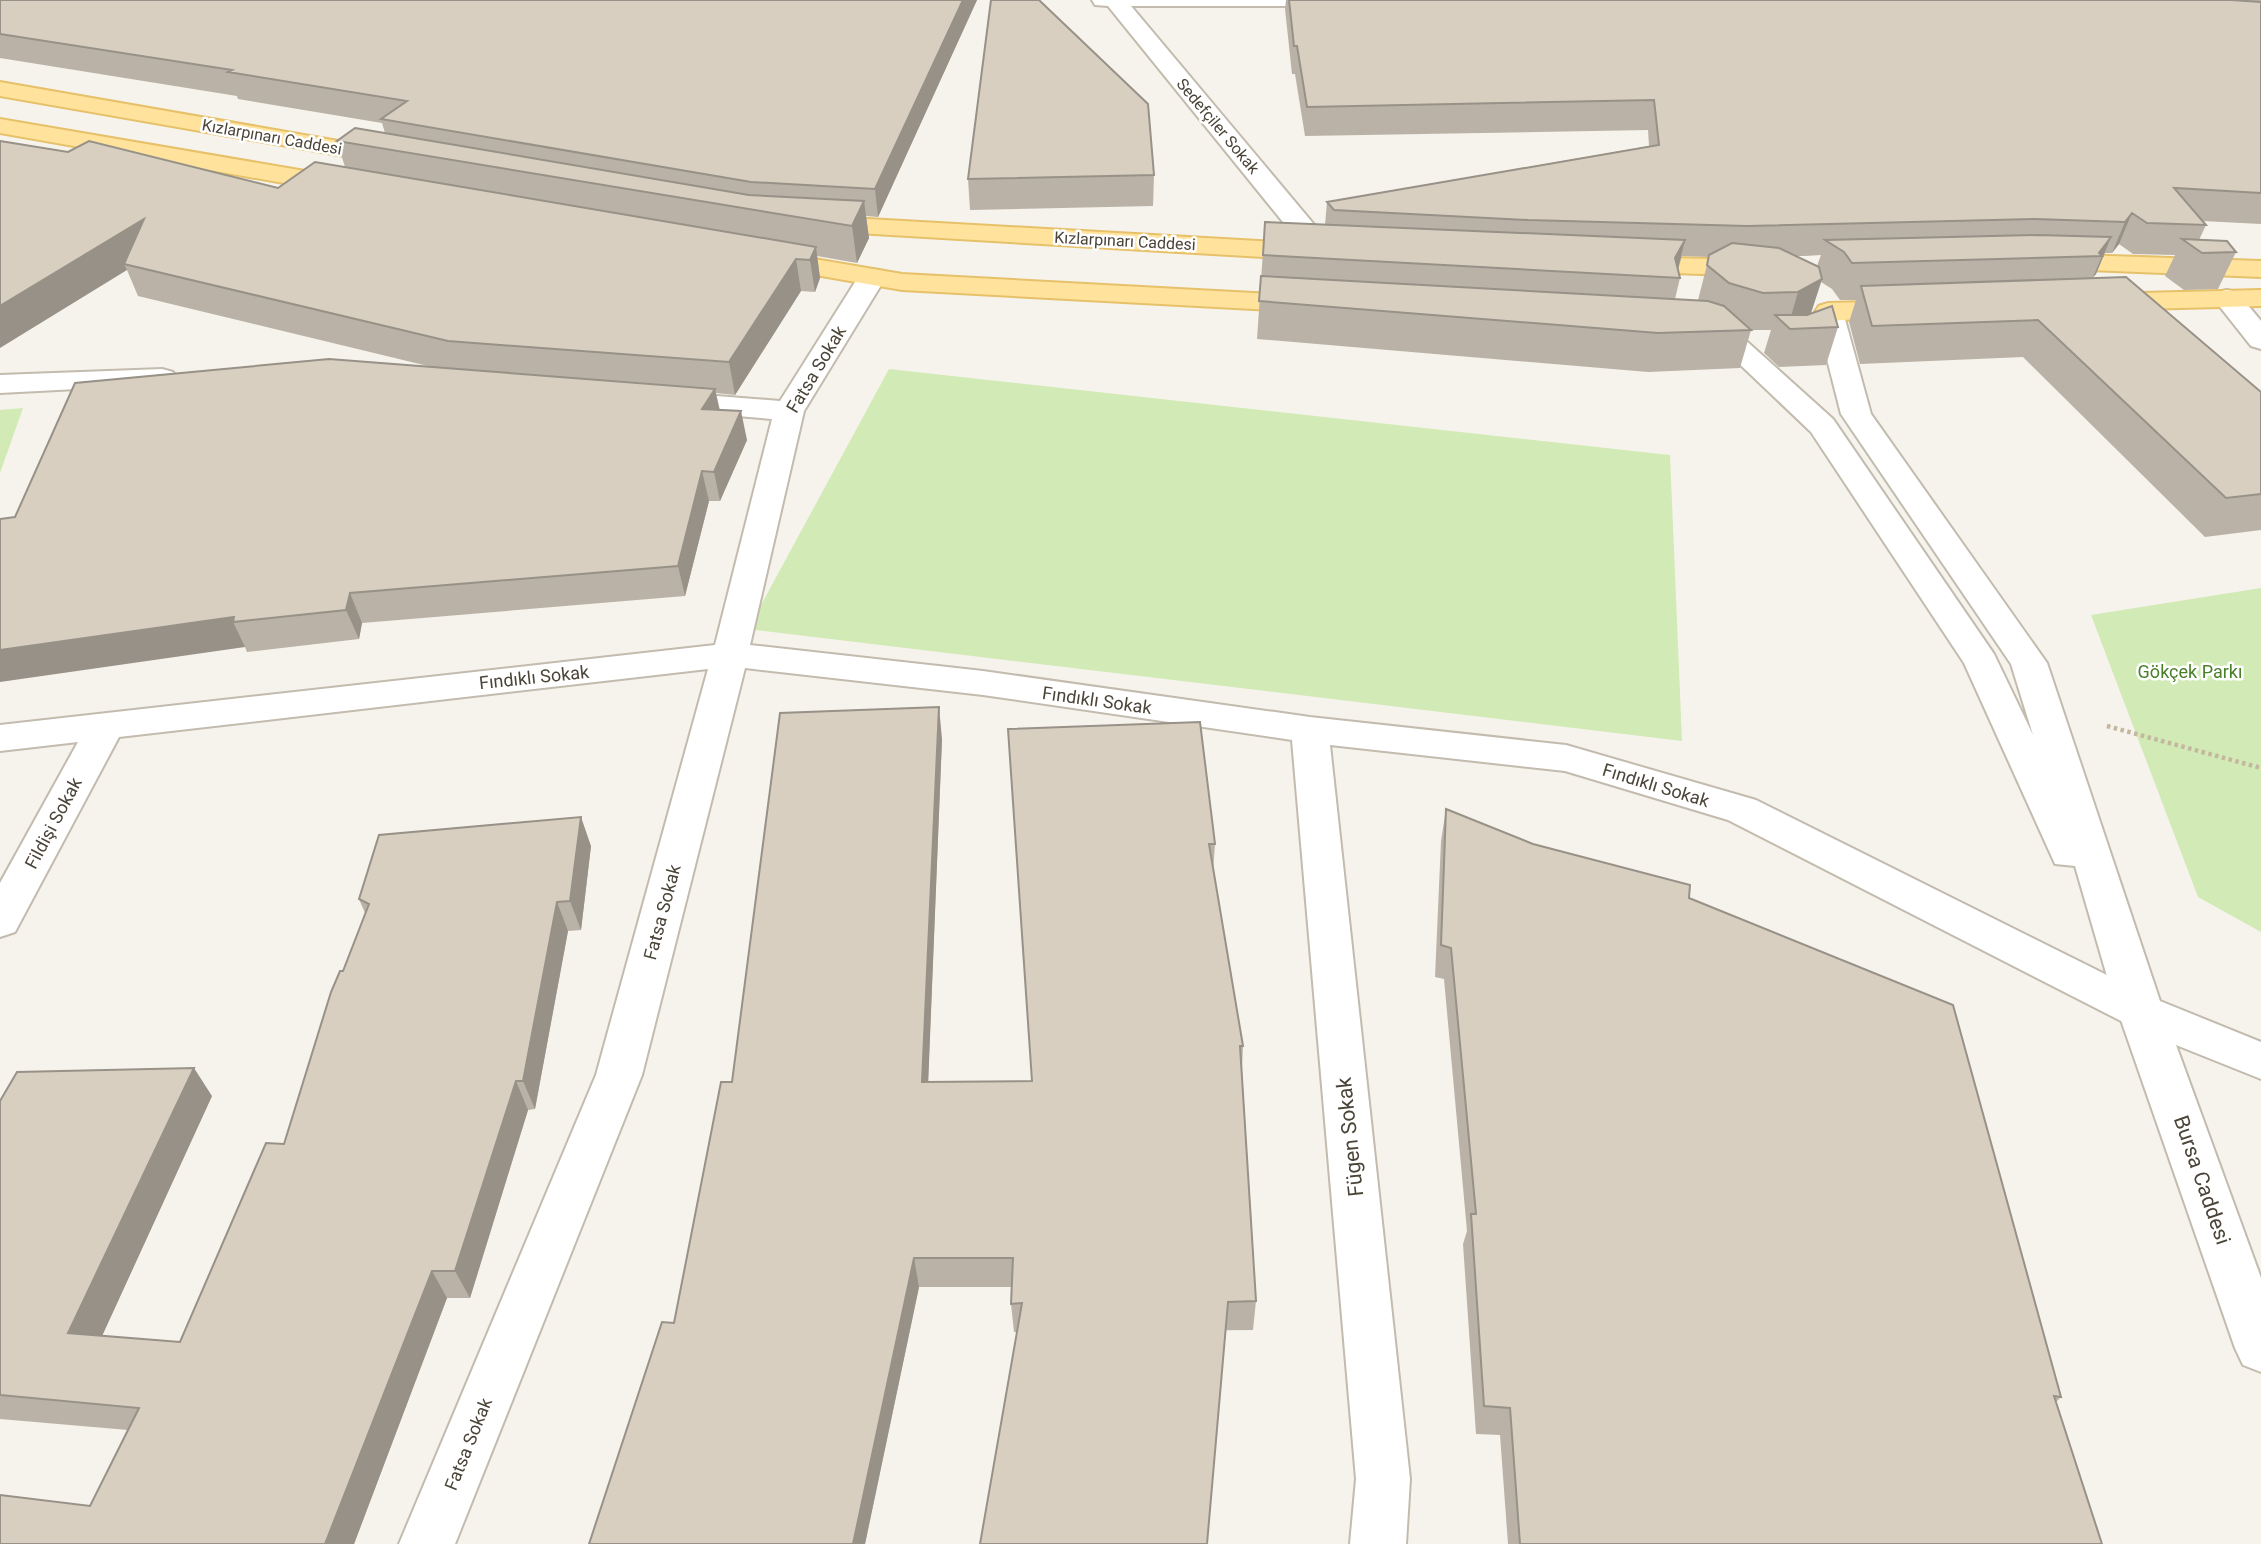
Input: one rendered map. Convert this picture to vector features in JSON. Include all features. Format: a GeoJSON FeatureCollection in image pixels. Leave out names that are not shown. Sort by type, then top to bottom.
{"type":"FeatureCollection","features":[{"type":"Feature","properties":{"kind":"main road","name":"Kızlarpınarı Caddesi"},"geometry":{"type":"LineString","coordinates":[[0,89],[412,161]]}},
{"type":"Feature","properties":{"kind":"main road","name":"Kızlarpınarı Caddesi"},"geometry":{"type":"LineString","coordinates":[[0,126],[376,191]]}},
{"type":"Feature","properties":{"kind":"main road","name":"Kızlarpınarı Caddesi"},"geometry":{"type":"LineString","coordinates":[[794,223],[1349,254]]}},
{"type":"Feature","properties":{"kind":"main road"},"geometry":{"type":"LineString","coordinates":[[748,255],[902,282],[1340,306]]}},
{"type":"Feature","properties":{"kind":"main road"},"geometry":{"type":"LineString","coordinates":[[2023,261],[2261,269]]}},
{"type":"Feature","properties":{"kind":"main road"},"geometry":{"type":"LineString","coordinates":[[1604,264],[1788,272]]}},
{"type":"Feature","properties":{"kind":"main road"},"geometry":{"type":"LineString","coordinates":[[1682,290],[1689,280],[1704,273],[1739,268]]}},
{"type":"Feature","properties":{"kind":"main road"},"geometry":{"type":"LineString","coordinates":[[2080,303],[2261,298]]}},
{"type":"Feature","properties":{"kind":"main road"},"geometry":{"type":"LineString","coordinates":[[1805,338],[1819,331],[1827,321],[1822,302],[1935,308]]}},
{"type":"Feature","properties":{"kind":"main road"},"geometry":{"type":"LineString","coordinates":[[1708,328],[1774,343]]}},
{"type":"Feature","properties":{"kind":"street"},"geometry":{"type":"LineString","coordinates":[[1110,0],[1301,0]]}},
{"type":"Feature","properties":{"kind":"street","name":"Sedefçiler Sokak"},"geometry":{"type":"LineString","coordinates":[[1110,0],[1322,252]]}},
{"type":"Feature","properties":{"kind":"street","name":"Fatsa Sokak"},"geometry":{"type":"LineString","coordinates":[[427,1544],[619,1075],[730,655],[789,411],[872,277]]}},
{"type":"Feature","properties":{"kind":"street"},"geometry":{"type":"LineString","coordinates":[[2227,298],[2261,340]]}},
{"type":"Feature","properties":{"kind":"street"},"geometry":{"type":"LineString","coordinates":[[1822,302],[1856,414],[2029,663],[2142,1012]]}},
{"type":"Feature","properties":{"kind":"street"},"geometry":{"type":"LineString","coordinates":[[1708,328],[1822,426],[1981,662],[2142,1012]]}},
{"type":"Feature","properties":{"kind":"street"},"geometry":{"type":"LineString","coordinates":[[0,384],[190,377]]}},
{"type":"Feature","properties":{"kind":"street"},"geometry":{"type":"LineString","coordinates":[[639,399],[789,411]]}},
{"type":"Feature","properties":{"kind":"street","name":"Fındıklı Sokak"},"geometry":{"type":"LineString","coordinates":[[0,738],[730,655],[983,683],[1310,730],[1566,758],[1742,810],[2142,1012],[2261,1061]]}},
{"type":"Feature","properties":{"kind":"street","name":"Fildişi Sokak"},"geometry":{"type":"LineString","coordinates":[[0,921],[106,726]]}},
{"type":"Feature","properties":{"kind":"street","name":"Fügen Sokak"},"geometry":{"type":"LineString","coordinates":[[1310,730],[1383,1479],[1378,1544]]}},
{"type":"Feature","properties":{"kind":"street","name":"Bursa Caddesi"},"geometry":{"type":"LineString","coordinates":[[2142,1012],[2261,1348]]}},
{"type":"Feature","properties":{"kind":"path"},"geometry":{"type":"LineString","coordinates":[[2045,710],[2261,768]]}},
{"type":"Feature","properties":{"kind":"green space"},"geometry":{"type":"Polygon","coordinates":[[[889,369],[1670,455],[1682,741],[748,629],[889,369]]]}},
{"type":"Feature","properties":{"kind":"green space"},"geometry":{"type":"Polygon","coordinates":[[[23,408],[0,473],[0,410],[23,408]]]}},
{"type":"Feature","properties":{"kind":"green space","name":"Gökçek Parkı"},"geometry":{"type":"Polygon","coordinates":[[[2261,588],[2261,932],[2198,897],[2091,615],[2261,588]]]}},
{"type":"Feature","properties":{"kind":"building"},"geometry":{"type":"Polygon","coordinates":[[[0,0],[963,0],[875,189],[751,182],[381,119],[407,101],[228,72],[232,70],[0,34],[0,0]]]}},
{"type":"Feature","properties":{"kind":"building"},"geometry":{"type":"Polygon","coordinates":[[[991,0],[1039,0],[1148,104],[1154,175],[968,179],[991,0]]]}},
{"type":"Feature","properties":{"kind":"building"},"geometry":{"type":"Polygon","coordinates":[[[1289,0],[2261,2],[2261,193],[2174,188],[2206,225],[2147,223],[2132,213],[2125,222],[2035,219],[1747,226],[1528,220],[1334,210],[1327,202],[1659,145],[1654,100],[1307,107],[1297,46],[1294,46],[1289,0]]]}},
{"type":"Feature","properties":{"kind":"building"},"geometry":{"type":"Polygon","coordinates":[[[355,128],[749,195],[864,201],[852,226],[337,141],[355,128]]]}},
{"type":"Feature","properties":{"kind":"building"},"geometry":{"type":"Polygon","coordinates":[[[0,141],[68,152],[89,141],[278,188],[315,162],[816,247],[810,260],[796,259],[729,362],[448,341],[124,264],[144,219],[0,306],[0,141]]]}},
{"type":"Feature","properties":{"kind":"building"},"geometry":{"type":"Polygon","coordinates":[[[1265,222],[1685,240],[1675,258],[1680,278],[1263,255],[1265,222]]]}},
{"type":"Feature","properties":{"kind":"building"},"geometry":{"type":"Polygon","coordinates":[[[2038,235],[2111,237],[2099,253],[2102,256],[1852,263],[1844,252],[1825,240],[2038,235]]]}},
{"type":"Feature","properties":{"kind":"building"},"geometry":{"type":"Polygon","coordinates":[[[2182,239],[2227,241],[2236,252],[2202,253],[2182,239]]]}},
{"type":"Feature","properties":{"kind":"building"},"geometry":{"type":"Polygon","coordinates":[[[1732,243],[1779,248],[1819,267],[1822,279],[1798,292],[1763,293],[1729,283],[1707,265],[1709,255],[1732,243]]]}},
{"type":"Feature","properties":{"kind":"building"},"geometry":{"type":"Polygon","coordinates":[[[1261,276],[1708,301],[1724,306],[1751,330],[1658,333],[1259,301],[1261,276]]]}},
{"type":"Feature","properties":{"kind":"building"},"geometry":{"type":"Polygon","coordinates":[[[2126,277],[2261,392],[2261,494],[2226,498],[2038,320],[1872,326],[1861,286],[2126,277]]]}},
{"type":"Feature","properties":{"kind":"building"},"geometry":{"type":"Polygon","coordinates":[[[1832,306],[1838,327],[1790,329],[1775,315],[1807,315],[1832,306]]]}},
{"type":"Feature","properties":{"kind":"building"},"geometry":{"type":"Polygon","coordinates":[[[329,359],[715,389],[702,409],[741,411],[714,472],[702,471],[678,566],[350,593],[346,610],[233,622],[234,617],[0,650],[0,519],[15,517],[75,383],[329,359]]]}},
{"type":"Feature","properties":{"kind":"building"},"geometry":{"type":"Polygon","coordinates":[[[939,707],[922,1082],[1032,1081],[1008,729],[1200,722],[1215,844],[1209,844],[1243,1046],[1240,1046],[1256,1301],[1228,1302],[1207,1544],[980,1544],[1022,1303],[1011,1304],[1013,1258],[914,1258],[853,1544],[589,1544],[662,1322],[674,1323],[721,1082],[732,1082],[780,713],[939,707]]]}},
{"type":"Feature","properties":{"kind":"building"},"geometry":{"type":"Polygon","coordinates":[[[1446,809],[1533,844],[1690,885],[1689,898],[1953,1005],[2061,1397],[2054,1396],[2102,1544],[1520,1544],[1510,1408],[1484,1406],[1471,1214],[1476,1214],[1451,948],[1441,945],[1446,809]]]}},
{"type":"Feature","properties":{"kind":"building"},"geometry":{"type":"Polygon","coordinates":[[[581,817],[570,901],[557,902],[523,1081],[516,1081],[455,1271],[432,1271],[325,1544],[0,1544],[0,1495],[90,1506],[139,1408],[0,1395],[0,1101],[17,1072],[194,1068],[68,1333],[180,1342],[266,1143],[284,1144],[331,992],[340,971],[343,971],[369,904],[359,899],[379,835],[581,817]]]}}]}
